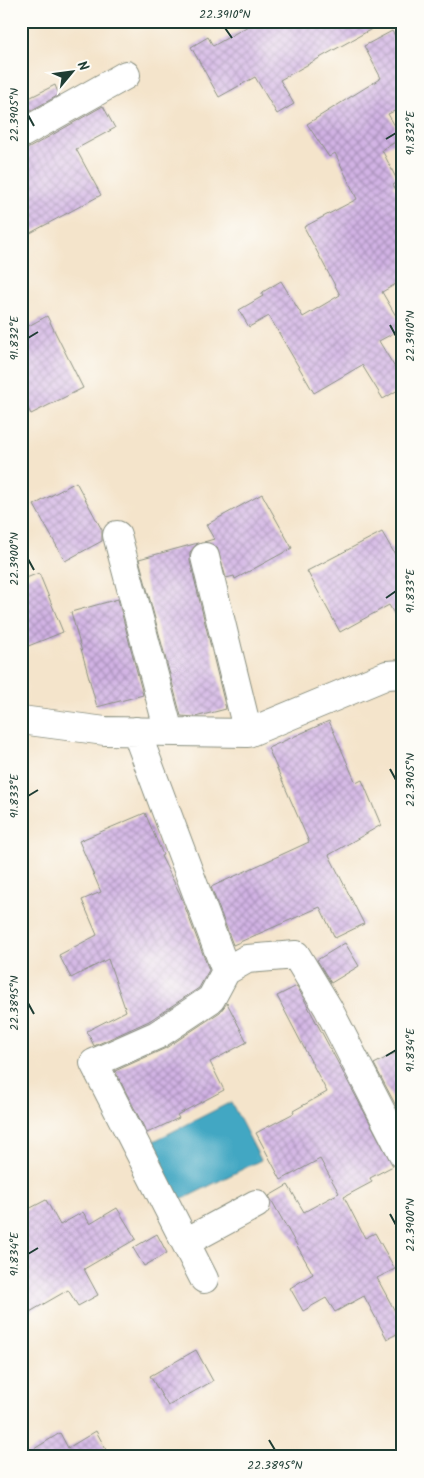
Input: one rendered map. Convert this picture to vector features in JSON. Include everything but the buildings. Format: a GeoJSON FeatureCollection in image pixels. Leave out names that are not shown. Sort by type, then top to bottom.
{"type":"FeatureCollection","features":[{"type":"Feature","properties":{"kind":"street"},"geometry":{"type":"LineString","coordinates":[[21,134],[126,75]]}},
{"type":"Feature","properties":{"kind":"street"},"geometry":{"type":"LineString","coordinates":[[117,535],[168,732]]}},
{"type":"Feature","properties":{"kind":"street"},"geometry":{"type":"LineString","coordinates":[[205,556],[248,733]]}},
{"type":"Feature","properties":{"kind":"street"},"geometry":{"type":"LineString","coordinates":[[21,720],[105,731],[248,733],[398,671]]}},
{"type":"Feature","properties":{"kind":"street"},"geometry":{"type":"LineString","coordinates":[[136,731],[226,971]]}},
{"type":"Feature","properties":{"kind":"street"},"geometry":{"type":"LineString","coordinates":[[204,1279],[94,1063],[157,1035],[211,999],[226,971],[247,959],[296,955],[328,1008],[403,1154]]}},
{"type":"Feature","properties":{"kind":"street"},"geometry":{"type":"LineString","coordinates":[[186,1242],[256,1204]]}},
{"type":"Feature","properties":{"kind":"water"},"geometry":{"type":"Polygon","coordinates":[[[231,1102],[261,1160],[177,1202],[148,1144],[231,1102]]]}}]}
